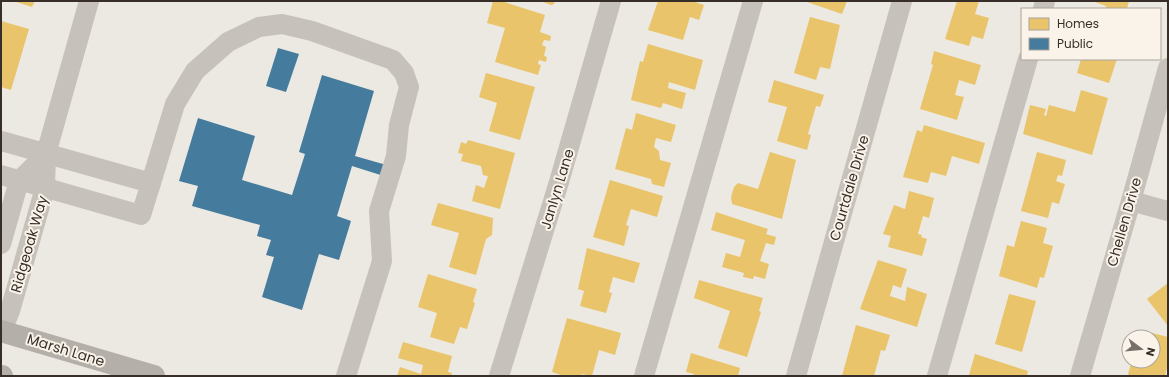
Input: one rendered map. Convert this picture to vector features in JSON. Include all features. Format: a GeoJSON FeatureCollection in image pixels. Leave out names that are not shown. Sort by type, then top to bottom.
{"type":"FeatureCollection","features":[{"type":"Feature","properties":{"kind":"main road","name":"Marsh Lane"},"geometry":{"type":"LineString","coordinates":[[1,331],[154,376]]}},
{"type":"Feature","properties":{"kind":"street","name":"Ridgeoak Way"},"geometry":{"type":"LineString","coordinates":[[1,331],[10,311],[45,188],[46,154],[89,1]]}},
{"type":"Feature","properties":{"kind":"street","name":"Janlyn Lane"},"geometry":{"type":"LineString","coordinates":[[499,376],[559,182],[611,1]]}},
{"type":"Feature","properties":{"kind":"street"},"geometry":{"type":"LineString","coordinates":[[644,376],[753,1]]}},
{"type":"Feature","properties":{"kind":"street","name":"Courtdale Drive"},"geometry":{"type":"LineString","coordinates":[[796,376],[902,1]]}},
{"type":"Feature","properties":{"kind":"street"},"geometry":{"type":"LineString","coordinates":[[10,178],[141,215],[175,104],[195,71],[228,42],[259,27],[282,24],[312,31],[392,60],[404,73],[409,87],[399,125],[396,156],[379,211],[382,261],[346,376]]}},
{"type":"Feature","properties":{"kind":"street"},"geometry":{"type":"LineString","coordinates":[[937,376],[1028,60]]}},
{"type":"Feature","properties":{"kind":"street","name":"Chellen Drive"},"geometry":{"type":"LineString","coordinates":[[1080,376],[1168,68]]}},
{"type":"Feature","properties":{"kind":"street"},"geometry":{"type":"LineString","coordinates":[[1,141],[151,184]]}},
{"type":"Feature","properties":{"kind":"street","name":"Ridgeoak Way"},"geometry":{"type":"LineString","coordinates":[[1,244],[10,178],[46,154]]}},
{"type":"Feature","properties":{"kind":"street"},"geometry":{"type":"LineString","coordinates":[[1131,201],[1168,211]]}},
{"type":"Feature","properties":{"kind":"building: Homes"},"geometry":{"type":"Polygon","coordinates":[[[13,1],[35,1],[32,7],[13,1]]]}},
{"type":"Feature","properties":{"kind":"building: Homes"},"geometry":{"type":"Polygon","coordinates":[[[493,1],[501,1],[545,15],[540,32],[551,36],[550,41],[544,40],[542,45],[546,47],[544,56],[547,57],[546,62],[539,60],[538,64],[541,65],[538,75],[495,62],[505,28],[487,23],[493,1]]]}},
{"type":"Feature","properties":{"kind":"building: Homes"},"geometry":{"type":"Polygon","coordinates":[[[540,1],[555,1],[554,4],[551,5],[540,1]]]}},
{"type":"Feature","properties":{"kind":"building: Homes"},"geometry":{"type":"Polygon","coordinates":[[[658,1],[695,1],[704,5],[699,20],[690,17],[683,40],[648,30],[658,1]]]}},
{"type":"Feature","properties":{"kind":"building: Homes"},"geometry":{"type":"Polygon","coordinates":[[[804,1],[847,1],[842,14],[804,1]]]}},
{"type":"Feature","properties":{"kind":"building: Homes"},"geometry":{"type":"Polygon","coordinates":[[[957,1],[979,1],[975,14],[989,18],[983,39],[972,36],[969,46],[945,39],[957,1]]]}},
{"type":"Feature","properties":{"kind":"building: Homes"},"geometry":{"type":"Polygon","coordinates":[[[1092,1],[1129,1],[1127,8],[1105,8],[1106,6],[1092,1]]]}},
{"type":"Feature","properties":{"kind":"building: Homes"},"geometry":{"type":"Polygon","coordinates":[[[810,17],[840,25],[830,69],[820,67],[816,80],[794,73],[810,17]]]}},
{"type":"Feature","properties":{"kind":"building: Homes"},"geometry":{"type":"Polygon","coordinates":[[[1,21],[29,29],[11,90],[1,87],[1,21]]]}},
{"type":"Feature","properties":{"kind":"building: Homes"},"geometry":{"type":"Polygon","coordinates":[[[648,44],[703,60],[695,90],[669,82],[668,88],[686,93],[682,109],[663,103],[661,108],[631,100],[640,61],[643,62],[648,44]]]}},
{"type":"Feature","properties":{"kind":"building: Homes"},"geometry":{"type":"Polygon","coordinates":[[[934,51],[981,65],[975,85],[959,80],[955,95],[964,97],[957,120],[920,109],[933,65],[931,64],[934,51]]]}},
{"type":"Feature","properties":{"kind":"building: Homes"},"geometry":{"type":"Polygon","coordinates":[[[1081,60],[1117,60],[1109,83],[1077,73],[1081,60]]]}},
{"type":"Feature","properties":{"kind":"building: Homes"},"geometry":{"type":"Polygon","coordinates":[[[486,73],[535,87],[520,140],[489,131],[497,103],[479,97],[486,73]]]}},
{"type":"Feature","properties":{"kind":"building: Homes"},"geometry":{"type":"Polygon","coordinates":[[[774,80],[824,95],[820,107],[816,106],[808,134],[811,135],[807,150],[777,141],[787,107],[768,102],[774,80]]]}},
{"type":"Feature","properties":{"kind":"building: Homes"},"geometry":{"type":"Polygon","coordinates":[[[1081,90],[1108,98],[1092,155],[1023,134],[1030,105],[1046,109],[1044,115],[1046,116],[1049,105],[1075,112],[1081,90]]]}},
{"type":"Feature","properties":{"kind":"building: Homes"},"geometry":{"type":"Polygon","coordinates":[[[636,113],[676,125],[671,142],[656,138],[654,147],[659,151],[660,160],[671,163],[664,187],[652,184],[651,179],[615,169],[626,128],[632,130],[636,113]]]}},
{"type":"Feature","properties":{"kind":"building: Homes"},"geometry":{"type":"Polygon","coordinates":[[[924,125],[985,143],[979,164],[952,156],[946,176],[931,172],[928,183],[903,177],[917,130],[922,132],[924,125]]]}},
{"type":"Feature","properties":{"kind":"building: Homes"},"geometry":{"type":"Polygon","coordinates":[[[468,140],[515,153],[500,209],[472,201],[476,185],[484,188],[488,176],[483,175],[481,166],[461,161],[463,154],[458,153],[461,142],[466,144],[468,140]]]}},
{"type":"Feature","properties":{"kind":"building: Homes"},"geometry":{"type":"Polygon","coordinates":[[[770,152],[796,160],[782,219],[732,204],[731,197],[734,187],[738,183],[758,189],[770,152]]]}},
{"type":"Feature","properties":{"kind":"building: Homes"},"geometry":{"type":"Polygon","coordinates":[[[1037,152],[1066,160],[1062,176],[1058,175],[1056,181],[1065,184],[1059,204],[1052,202],[1048,218],[1021,211],[1037,152]]]}},
{"type":"Feature","properties":{"kind":"building: Homes"},"geometry":{"type":"Polygon","coordinates":[[[610,180],[663,196],[657,217],[631,209],[626,225],[629,226],[624,246],[593,237],[610,180]]]}},
{"type":"Feature","properties":{"kind":"building: Homes"},"geometry":{"type":"Polygon","coordinates":[[[909,191],[934,198],[929,218],[923,216],[918,234],[927,239],[922,256],[888,247],[891,236],[883,234],[894,205],[905,209],[909,191]]]}},
{"type":"Feature","properties":{"kind":"building: Homes"},"geometry":{"type":"Polygon","coordinates":[[[438,203],[493,218],[492,235],[486,239],[476,275],[449,267],[459,233],[431,225],[438,203]]]}},
{"type":"Feature","properties":{"kind":"building: Homes"},"geometry":{"type":"Polygon","coordinates":[[[716,212],[768,229],[766,234],[776,237],[774,245],[766,243],[760,261],[769,264],[765,279],[754,276],[753,279],[743,277],[744,273],[722,267],[726,253],[740,257],[745,240],[711,230],[716,212]]]}},
{"type":"Feature","properties":{"kind":"building: Homes"},"geometry":{"type":"Polygon","coordinates":[[[1021,221],[1047,228],[1043,243],[1053,246],[1044,278],[1040,277],[1037,288],[999,276],[1007,245],[1014,247],[1021,221]]]}},
{"type":"Feature","properties":{"kind":"building: Homes"},"geometry":{"type":"Polygon","coordinates":[[[587,248],[640,263],[634,283],[613,277],[609,292],[612,293],[606,313],[580,306],[584,291],[578,289],[587,248]]]}},
{"type":"Feature","properties":{"kind":"building: Homes"},"geometry":{"type":"Polygon","coordinates":[[[878,260],[907,269],[901,288],[893,285],[890,296],[905,301],[907,287],[927,294],[917,327],[860,309],[878,260]]]}},
{"type":"Feature","properties":{"kind":"building: Homes"},"geometry":{"type":"Polygon","coordinates":[[[428,274],[477,289],[473,302],[475,303],[467,329],[460,327],[454,344],[430,337],[437,313],[418,307],[428,274]]]}},
{"type":"Feature","properties":{"kind":"building: Homes"},"geometry":{"type":"Polygon","coordinates":[[[699,280],[763,298],[759,311],[761,312],[747,357],[718,348],[730,311],[694,298],[699,280]]]}},
{"type":"Feature","properties":{"kind":"building: Homes"},"geometry":{"type":"Polygon","coordinates":[[[1168,283],[1168,326],[1147,299],[1168,283]]]}},
{"type":"Feature","properties":{"kind":"building: Homes"},"geometry":{"type":"Polygon","coordinates":[[[1009,294],[1036,301],[1022,352],[995,344],[1009,294]]]}},
{"type":"Feature","properties":{"kind":"building: Homes"},"geometry":{"type":"Polygon","coordinates":[[[567,318],[621,333],[615,355],[599,350],[592,376],[582,374],[581,376],[564,376],[552,372],[567,318]]]}},
{"type":"Feature","properties":{"kind":"building: Homes"},"geometry":{"type":"Polygon","coordinates":[[[856,325],[890,335],[885,351],[881,350],[874,376],[842,376],[856,325]]]}},
{"type":"Feature","properties":{"kind":"building: Homes"},"geometry":{"type":"Polygon","coordinates":[[[1161,335],[1168,337],[1168,364],[1165,376],[1130,376],[1128,374],[1130,369],[1161,369],[1161,335]]]}},
{"type":"Feature","properties":{"kind":"building: Homes"},"geometry":{"type":"Polygon","coordinates":[[[403,342],[452,356],[448,372],[452,373],[451,376],[397,376],[400,367],[421,374],[423,365],[398,358],[403,342]]]}},
{"type":"Feature","properties":{"kind":"building: Homes"},"geometry":{"type":"Polygon","coordinates":[[[691,353],[740,368],[738,376],[693,376],[694,374],[686,372],[691,353]]]}},
{"type":"Feature","properties":{"kind":"building: Homes"},"geometry":{"type":"Polygon","coordinates":[[[975,354],[1028,371],[1027,376],[969,375],[975,354]]]}},
{"type":"Feature","properties":{"kind":"building: Public"},"geometry":{"type":"Polygon","coordinates":[[[278,48],[299,54],[286,92],[266,86],[278,48]]]}},
{"type":"Feature","properties":{"kind":"building: Public"},"geometry":{"type":"Polygon","coordinates":[[[322,75],[374,91],[355,156],[390,166],[387,177],[352,166],[337,216],[351,221],[339,260],[319,254],[302,310],[262,297],[274,257],[266,255],[271,240],[257,236],[260,225],[192,206],[198,186],[179,181],[198,118],[255,136],[242,180],[292,195],[305,154],[299,152],[322,75]]]}}]}
